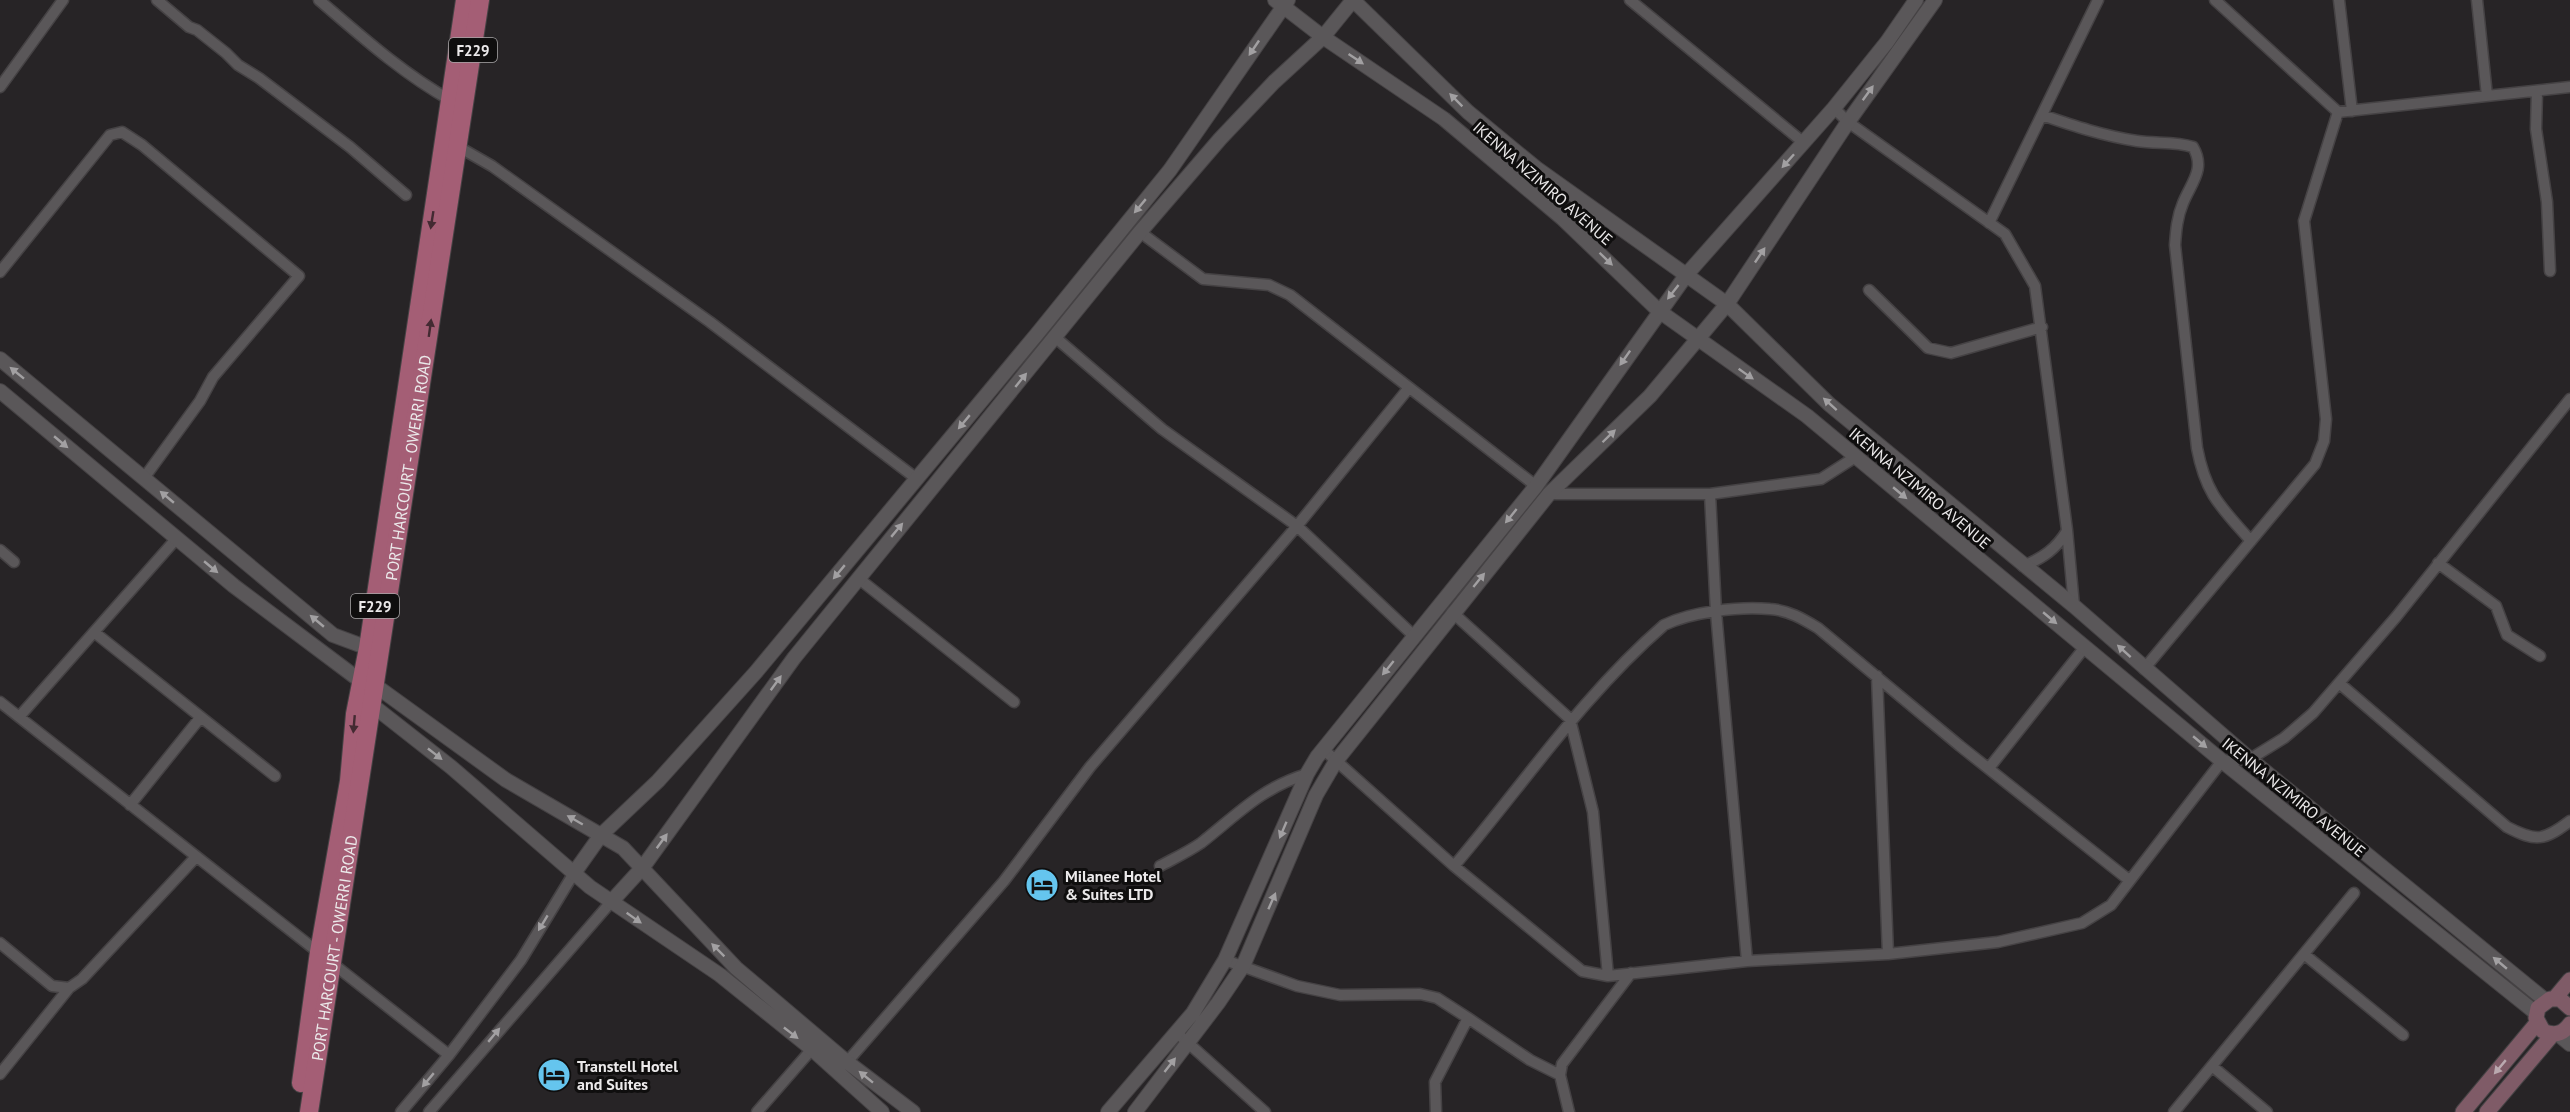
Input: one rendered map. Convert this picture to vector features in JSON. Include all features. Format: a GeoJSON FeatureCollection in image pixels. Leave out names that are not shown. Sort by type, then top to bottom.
{"type":"FeatureCollection","features":[{"type":"Feature","properties":{"kind":"main road","name":"PORT HARCOURT - OWERRI ROAD"},"geometry":{"type":"LineString","coordinates":[[297,1112],[372,705],[368,648],[465,0]]}},
{"type":"Feature","properties":{"kind":"main road","name":"PORT HARCOURT - OWERRI ROAD"},"geometry":{"type":"LineString","coordinates":[[309,1112],[325,957],[349,781],[355,714],[369,684],[480,0]]}},
{"type":"Feature","properties":{"kind":"main road"},"geometry":{"type":"LineString","coordinates":[[2463,1112],[2543,1009],[2570,980]]}},
{"type":"Feature","properties":{"kind":"main road"},"geometry":{"type":"LineString","coordinates":[[2543,1009],[2565,1002],[2570,1008]]}},
{"type":"Feature","properties":{"kind":"main road"},"geometry":{"type":"LineString","coordinates":[[2543,1009],[2543,1031],[2563,1034]]}},
{"type":"Feature","properties":{"kind":"main road"},"geometry":{"type":"LineString","coordinates":[[2487,1112],[2563,1034]]}},
{"type":"Feature","properties":{"kind":"street"},"geometry":{"type":"LineString","coordinates":[[0,87],[63,0]]}},
{"type":"Feature","properties":{"kind":"street"},"geometry":{"type":"LineString","coordinates":[[157,0],[214,46],[226,52],[238,65],[259,78],[350,147],[406,195]]}},
{"type":"Feature","properties":{"kind":"street"},"geometry":{"type":"LineString","coordinates":[[319,0],[370,44],[426,86],[450,100]]}},
{"type":"Feature","properties":{"kind":"street"},"geometry":{"type":"LineString","coordinates":[[429,1112],[643,867],[794,658],[1140,232],[1220,140],[1274,82],[1323,37],[1353,0]]}},
{"type":"Feature","properties":{"kind":"street","name":"IKENNA NZIMIRO AVENUE"},"geometry":{"type":"LineString","coordinates":[[1353,0],[1485,126],[1536,168],[1727,304],[1829,404],[2074,606],[2144,669],[2543,1009]]}},
{"type":"Feature","properties":{"kind":"street"},"geometry":{"type":"LineString","coordinates":[[1630,0],[1803,142]]}},
{"type":"Feature","properties":{"kind":"street"},"geometry":{"type":"LineString","coordinates":[[1108,1112],[1193,1013],[1225,960],[1307,774],[1323,749],[1536,486],[1659,310],[1687,274],[1834,108],[1887,42],[1916,0]]}},
{"type":"Feature","properties":{"kind":"street"},"geometry":{"type":"LineString","coordinates":[[1135,1112],[1243,966],[1316,795],[1336,761],[1452,612],[1549,494],[1650,396],[1727,304],[1848,122],[1935,0]]}},
{"type":"Feature","properties":{"kind":"street"},"geometry":{"type":"LineString","coordinates":[[1989,223],[2098,0]]}},
{"type":"Feature","properties":{"kind":"street"},"geometry":{"type":"LineString","coordinates":[[2215,0],[2338,112],[2570,87]]}},
{"type":"Feature","properties":{"kind":"street"},"geometry":{"type":"LineString","coordinates":[[2338,0],[2352,111]]}},
{"type":"Feature","properties":{"kind":"street"},"geometry":{"type":"LineString","coordinates":[[2477,0],[2487,96]]}},
{"type":"Feature","properties":{"kind":"street"},"geometry":{"type":"LineString","coordinates":[[401,1112],[449,1055],[521,960],[574,873],[601,835],[658,781],[756,672],[1170,170],[1282,2]]}},
{"type":"Feature","properties":{"kind":"street","name":"IKENNA NZIMIRO AVENUE"},"geometry":{"type":"LineString","coordinates":[[1282,2],[1323,37],[1444,119],[1562,218],[1659,310],[1807,416],[2222,761],[2543,1009]]}},
{"type":"Feature","properties":{"kind":"street"},"geometry":{"type":"LineString","coordinates":[[2537,91],[2536,129],[2547,202],[2550,271]]}},
{"type":"Feature","properties":{"kind":"street"},"geometry":{"type":"LineString","coordinates":[[1834,108],[1848,122],[2005,234],[2035,286],[2067,530],[2074,606]]}},
{"type":"Feature","properties":{"kind":"street"},"geometry":{"type":"LineString","coordinates":[[2144,669],[2315,464],[2324,441],[2326,419],[2304,221],[2338,112]]}},
{"type":"Feature","properties":{"kind":"street"},"geometry":{"type":"LineString","coordinates":[[2042,115],[2089,132],[2140,141],[2182,143],[2193,147],[2198,156],[2200,167],[2176,226],[2175,245],[2197,448],[2202,476],[2212,497],[2251,541]]}},
{"type":"Feature","properties":{"kind":"street"},"geometry":{"type":"LineString","coordinates":[[0,272],[110,135],[122,132],[299,276],[213,377],[200,401],[144,478]]}},
{"type":"Feature","properties":{"kind":"street"},"geometry":{"type":"LineString","coordinates":[[457,146],[492,166],[710,322],[917,479]]}},
{"type":"Feature","properties":{"kind":"street"},"geometry":{"type":"LineString","coordinates":[[1140,232],[1203,279],[1269,285],[1290,295],[1408,389],[1536,486]]}},
{"type":"Feature","properties":{"kind":"street"},"geometry":{"type":"LineString","coordinates":[[1869,290],[1928,348],[1951,353],[2042,327]]}},
{"type":"Feature","properties":{"kind":"street"},"geometry":{"type":"LineString","coordinates":[[1056,338],[1162,429],[1297,526],[1414,636]]}},
{"type":"Feature","properties":{"kind":"street"},"geometry":{"type":"LineString","coordinates":[[0,359],[333,635],[368,648]]}},
{"type":"Feature","properties":{"kind":"street"},"geometry":{"type":"LineString","coordinates":[[847,1062],[1004,881],[1090,767],[1297,526],[1408,389]]}},
{"type":"Feature","properties":{"kind":"street"},"geometry":{"type":"LineString","coordinates":[[2,397],[234,586],[506,780],[623,848],[719,951],[847,1062],[913,1112]]}},
{"type":"Feature","properties":{"kind":"street"},"geometry":{"type":"LineString","coordinates":[[1323,749],[1454,866],[1582,971],[1608,976],[1747,961],[1888,954],[1998,942],[2082,923],[2111,905],[2222,761],[2250,759],[2284,738],[2313,713],[2570,399]]}},
{"type":"Feature","properties":{"kind":"street"},"geometry":{"type":"LineString","coordinates":[[1549,494],[1710,494],[1821,479],[1857,456]]}},
{"type":"Feature","properties":{"kind":"street"},"geometry":{"type":"LineString","coordinates":[[1710,494],[1716,612],[1747,961]]}},
{"type":"Feature","properties":{"kind":"street"},"geometry":{"type":"LineString","coordinates":[[2023,566],[2041,559],[2053,549],[2067,530]]}},
{"type":"Feature","properties":{"kind":"street"},"geometry":{"type":"LineString","coordinates":[[19,717],[177,538]]}},
{"type":"Feature","properties":{"kind":"street"},"geometry":{"type":"LineString","coordinates":[[0,550],[14,562]]}},
{"type":"Feature","properties":{"kind":"street"},"geometry":{"type":"LineString","coordinates":[[2438,563],[2496,606],[2507,636],[2540,656]]}},
{"type":"Feature","properties":{"kind":"street"},"geometry":{"type":"LineString","coordinates":[[858,578],[1014,702]]}},
{"type":"Feature","properties":{"kind":"street"},"geometry":{"type":"LineString","coordinates":[[1454,866],[1517,791],[1570,719],[1664,625],[1680,617],[1770,609],[1796,615],[1818,628],[2130,880]]}},
{"type":"Feature","properties":{"kind":"street"},"geometry":{"type":"LineString","coordinates":[[1452,612],[1570,719],[1593,812],[1608,976]]}},
{"type":"Feature","properties":{"kind":"street"},"geometry":{"type":"LineString","coordinates":[[94,632],[275,776]]}},
{"type":"Feature","properties":{"kind":"street"},"geometry":{"type":"LineString","coordinates":[[1989,768],[2085,647]]}},
{"type":"Feature","properties":{"kind":"street"},"geometry":{"type":"LineString","coordinates":[[1877,676],[1888,954]]}},
{"type":"Feature","properties":{"kind":"street"},"geometry":{"type":"LineString","coordinates":[[2339,683],[2507,827],[2528,838],[2550,836],[2570,821]]}},
{"type":"Feature","properties":{"kind":"street"},"geometry":{"type":"LineString","coordinates":[[0,702],[300,941],[325,957],[449,1055]]}},
{"type":"Feature","properties":{"kind":"street"},"geometry":{"type":"LineString","coordinates":[[372,705],[451,767],[611,902],[720,975],[812,1049],[882,1112]]}},
{"type":"Feature","properties":{"kind":"street"},"geometry":{"type":"LineString","coordinates":[[130,805],[200,718]]}},
{"type":"Feature","properties":{"kind":"street"},"geometry":{"type":"LineString","coordinates":[[1160,866],[1198,844],[1261,794],[1279,783],[1307,774]]}},
{"type":"Feature","properties":{"kind":"street"},"geometry":{"type":"LineString","coordinates":[[0,1074],[69,988],[82,979],[195,858]]}},
{"type":"Feature","properties":{"kind":"street"},"geometry":{"type":"LineString","coordinates":[[2174,1112],[2354,893]]}},
{"type":"Feature","properties":{"kind":"street"},"geometry":{"type":"LineString","coordinates":[[0,943],[52,987],[69,988]]}},
{"type":"Feature","properties":{"kind":"street"},"geometry":{"type":"LineString","coordinates":[[2304,954],[2403,1035]]}},
{"type":"Feature","properties":{"kind":"street"},"geometry":{"type":"LineString","coordinates":[[1225,960],[1297,986],[1340,995],[1420,994],[1437,998],[1530,1060],[1560,1075]]}},
{"type":"Feature","properties":{"kind":"street"},"geometry":{"type":"LineString","coordinates":[[1569,1112],[1560,1075],[1566,1058],[1631,974]]}},
{"type":"Feature","properties":{"kind":"street"},"geometry":{"type":"LineString","coordinates":[[1436,1112],[1435,1083],[1468,1018]]}},
{"type":"Feature","properties":{"kind":"street"},"geometry":{"type":"LineString","coordinates":[[1177,1033],[1265,1112]]}},
{"type":"Feature","properties":{"kind":"street"},"geometry":{"type":"LineString","coordinates":[[757,1112],[812,1049]]}},
{"type":"Feature","properties":{"kind":"street"},"geometry":{"type":"LineString","coordinates":[[2212,1066],[2267,1112]]}},
{"type":"Feature","properties":{"kind":"place","name":"Milanee Hotel & Suites LTD"},"geometry":{"type":"Point","coordinates":[1042,885]}},
{"type":"Feature","properties":{"kind":"place","name":"Transtell Hotel and Suites"},"geometry":{"type":"Point","coordinates":[554,1075]}}]}
